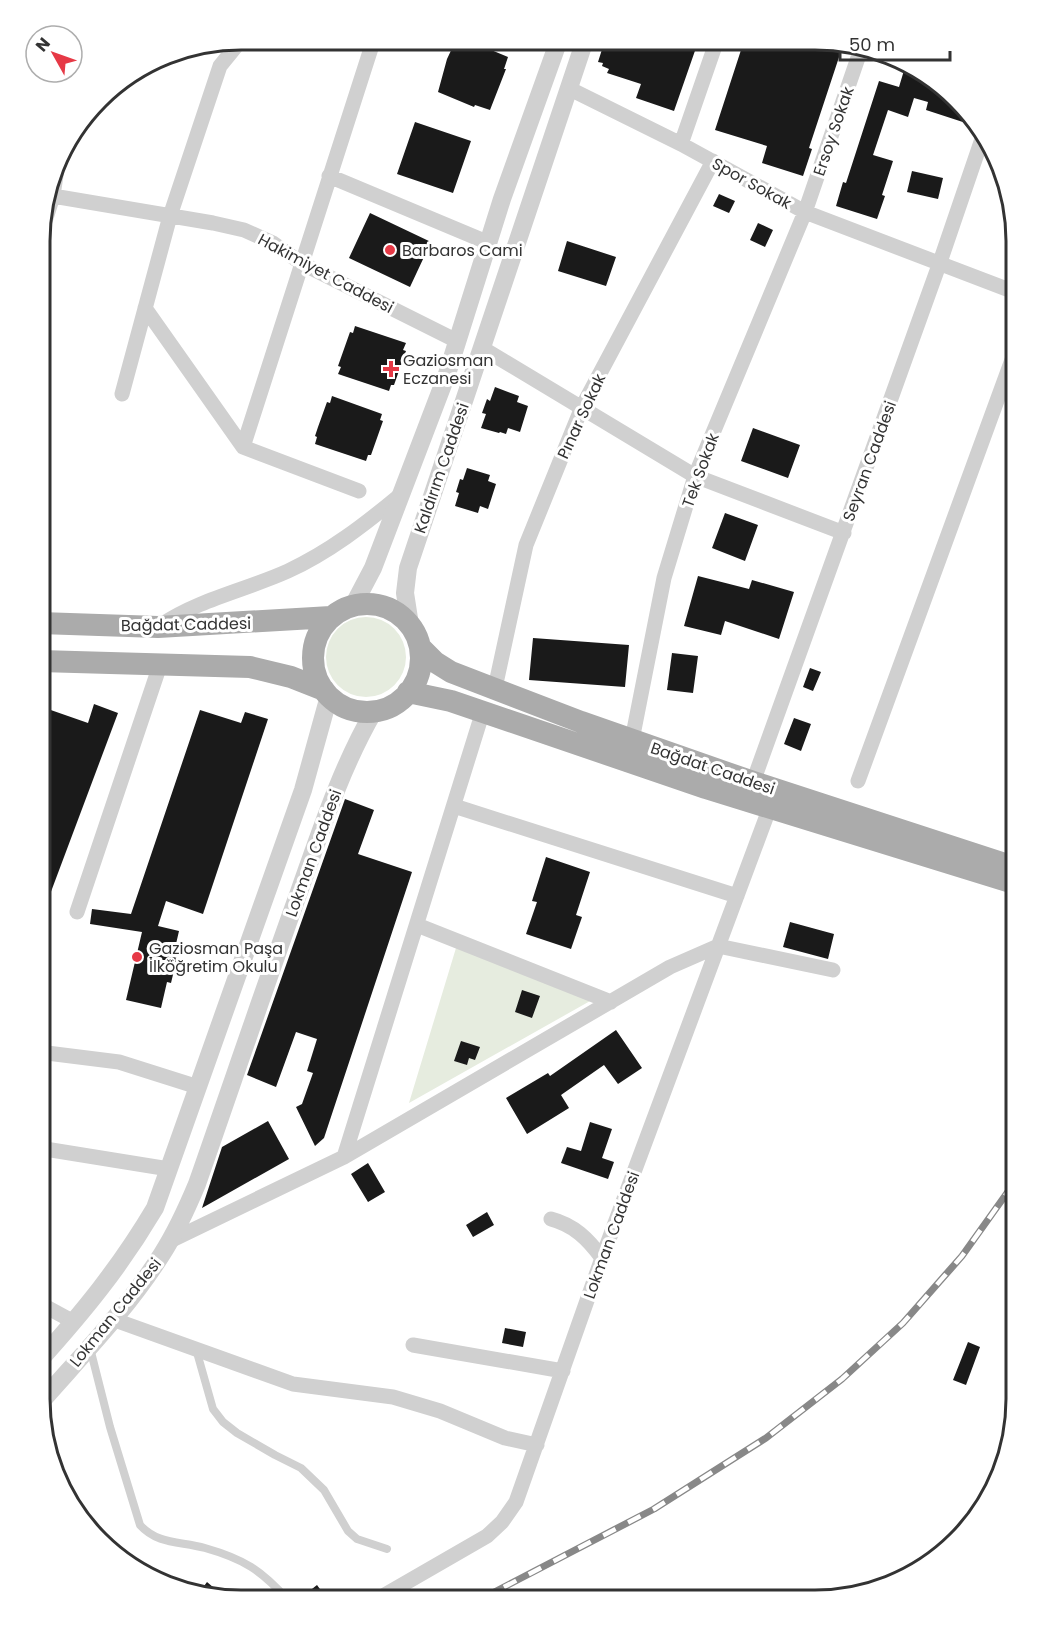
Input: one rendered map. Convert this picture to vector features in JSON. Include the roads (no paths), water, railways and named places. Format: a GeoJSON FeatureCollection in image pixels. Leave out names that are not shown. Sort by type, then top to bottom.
{"type":"FeatureCollection","features":[{"type":"Feature","properties":{"kind":"main road"},"geometry":{"type":"LineString","coordinates":[[50,661],[250,668],[291,677],[327,693],[350,709],[374,711],[389,707],[408,692],[419,671],[420,647],[410,625],[399,614],[384,607],[369,604],[353,606],[332,617],[321,630],[314,652],[314,668],[327,693]]}},
{"type":"Feature","properties":{"kind":"main road","name":"Bağdat Caddesi"},"geometry":{"type":"LineString","coordinates":[[50,623],[158,627],[332,617]]}},
{"type":"Feature","properties":{"kind":"main road","name":"Bağdat Caddesi"},"geometry":{"type":"LineString","coordinates":[[420,647],[442,667],[632,740],[1006,864]]}},
{"type":"Feature","properties":{"kind":"main road","name":"Bağdat Caddesi"},"geometry":{"type":"LineString","coordinates":[[408,692],[483,711],[706,788],[1006,881]]}},
{"type":"Feature","properties":{"kind":"street"},"geometry":{"type":"LineString","coordinates":[[122,394],[170,216],[220,66],[233,50]]}},
{"type":"Feature","properties":{"kind":"street"},"geometry":{"type":"LineString","coordinates":[[243,447],[370,50]]}},
{"type":"Feature","properties":{"kind":"street","name":"Kaldırım Caddesi"},"geometry":{"type":"LineString","coordinates":[[353,606],[373,568],[447,374],[550,50]]}},
{"type":"Feature","properties":{"kind":"street","name":"Kaldırım Caddesi"},"geometry":{"type":"LineString","coordinates":[[410,625],[405,593],[408,568],[582,50]]}},
{"type":"Feature","properties":{"kind":"street"},"geometry":{"type":"LineString","coordinates":[[681,144],[714,50]]}},
{"type":"Feature","properties":{"kind":"street","name":"Ersoy Sokak"},"geometry":{"type":"LineString","coordinates":[[805,212],[859,55]]}},
{"type":"Feature","properties":{"kind":"street","name":"Spor Sokak"},"geometry":{"type":"LineString","coordinates":[[570,89],[681,144],[805,212],[1006,289]]}},
{"type":"Feature","properties":{"kind":"street","name":"Seyran Caddesi"},"geometry":{"type":"LineString","coordinates":[[753,782],[844,533],[980,144]]}},
{"type":"Feature","properties":{"kind":"street","name":"Pınar Sokak"},"geometry":{"type":"LineString","coordinates":[[495,688],[526,545],[582,407],[713,161]]}},
{"type":"Feature","properties":{"kind":"street"},"geometry":{"type":"LineString","coordinates":[[329,176],[489,243]]}},
{"type":"Feature","properties":{"kind":"street","name":"Hakimiyet Caddesi"},"geometry":{"type":"LineString","coordinates":[[55,197],[244,230],[273,243],[301,263],[457,340]]}},
{"type":"Feature","properties":{"kind":"street","name":"Tek Sokak"},"geometry":{"type":"LineString","coordinates":[[632,740],[664,578],[695,476],[805,212]]}},
{"type":"Feature","properties":{"kind":"street"},"geometry":{"type":"LineString","coordinates":[[145,308],[243,447],[359,491]]}},
{"type":"Feature","properties":{"kind":"street"},"geometry":{"type":"LineString","coordinates":[[482,348],[695,476],[844,533]]}},
{"type":"Feature","properties":{"kind":"street"},"geometry":{"type":"LineString","coordinates":[[858,781],[1006,376]]}},
{"type":"Feature","properties":{"kind":"street"},"geometry":{"type":"LineString","coordinates":[[158,627],[180,613],[260,583],[307,561],[363,526],[399,496]]}},
{"type":"Feature","properties":{"kind":"street"},"geometry":{"type":"LineString","coordinates":[[77,912],[160,665]]}},
{"type":"Feature","properties":{"kind":"street","name":"Lokman Caddesi"},"geometry":{"type":"LineString","coordinates":[[50,1349],[103,1288],[155,1209],[303,790],[327,693]]}},
{"type":"Feature","properties":{"kind":"street","name":"Lokman Caddesi"},"geometry":{"type":"LineString","coordinates":[[50,1392],[135,1293],[170,1241],[197,1184],[276,955],[346,764],[374,711]]}},
{"type":"Feature","properties":{"kind":"street"},"geometry":{"type":"LineString","coordinates":[[344,1157],[483,711]]}},
{"type":"Feature","properties":{"kind":"street"},"geometry":{"type":"LineString","coordinates":[[454,806],[737,896]]}},
{"type":"Feature","properties":{"kind":"street","name":"Lokman Caddesi"},"geometry":{"type":"LineString","coordinates":[[393,1590],[487,1536],[516,1502],[602,1258],[770,807]]}},
{"type":"Feature","properties":{"kind":"street"},"geometry":{"type":"LineString","coordinates":[[417,925],[611,1002]]}},
{"type":"Feature","properties":{"kind":"street"},"geometry":{"type":"LineString","coordinates":[[170,1241],[344,1157],[670,967],[718,946],[834,970]]}},
{"type":"Feature","properties":{"kind":"street"},"geometry":{"type":"LineString","coordinates":[[50,1053],[119,1062],[198,1087]]}},
{"type":"Feature","properties":{"kind":"street"},"geometry":{"type":"LineString","coordinates":[[50,1150],[169,1169]]}},
{"type":"Feature","properties":{"kind":"street"},"geometry":{"type":"LineString","coordinates":[[551,1219],[582,1234],[602,1258]]}},
{"type":"Feature","properties":{"kind":"street"},"geometry":{"type":"LineString","coordinates":[[50,1309],[74,1322]]}},
{"type":"Feature","properties":{"kind":"street"},"geometry":{"type":"LineString","coordinates":[[112,1319],[292,1383],[393,1397],[440,1411],[504,1438],[537,1445]]}},
{"type":"Feature","properties":{"kind":"street"},"geometry":{"type":"LineString","coordinates":[[413,1345],[563,1371]]}},
{"type":"Feature","properties":{"kind":"lane"},"geometry":{"type":"LineString","coordinates":[[90,1347],[110,1427],[140,1526],[148,1535],[164,1541],[202,1547],[251,1565],[279,1590]]}},
{"type":"Feature","properties":{"kind":"lane"},"geometry":{"type":"LineString","coordinates":[[195,1348],[213,1409],[223,1422],[237,1433],[301,1468],[324,1490],[348,1531],[357,1539],[387,1550]]}},
{"type":"Feature","properties":{"kind":"railway"},"geometry":{"type":"LineString","coordinates":[[498,1590],[654,1509],[766,1438],[842,1379],[903,1323],[962,1256],[1006,1194]]}},
{"type":"Feature","properties":{"kind":"place","name":"Barbaros Cami"},"geometry":{"type":"Point","coordinates":[390,250]}},
{"type":"Feature","properties":{"kind":"place","name":"Gaziosman Eczanesi"},"geometry":{"type":"Point","coordinates":[391,369]}},
{"type":"Feature","properties":{"kind":"place","name":"Gaziosman Paşa İlköğretim Okulu"},"geometry":{"type":"Point","coordinates":[137,957]}}]}
